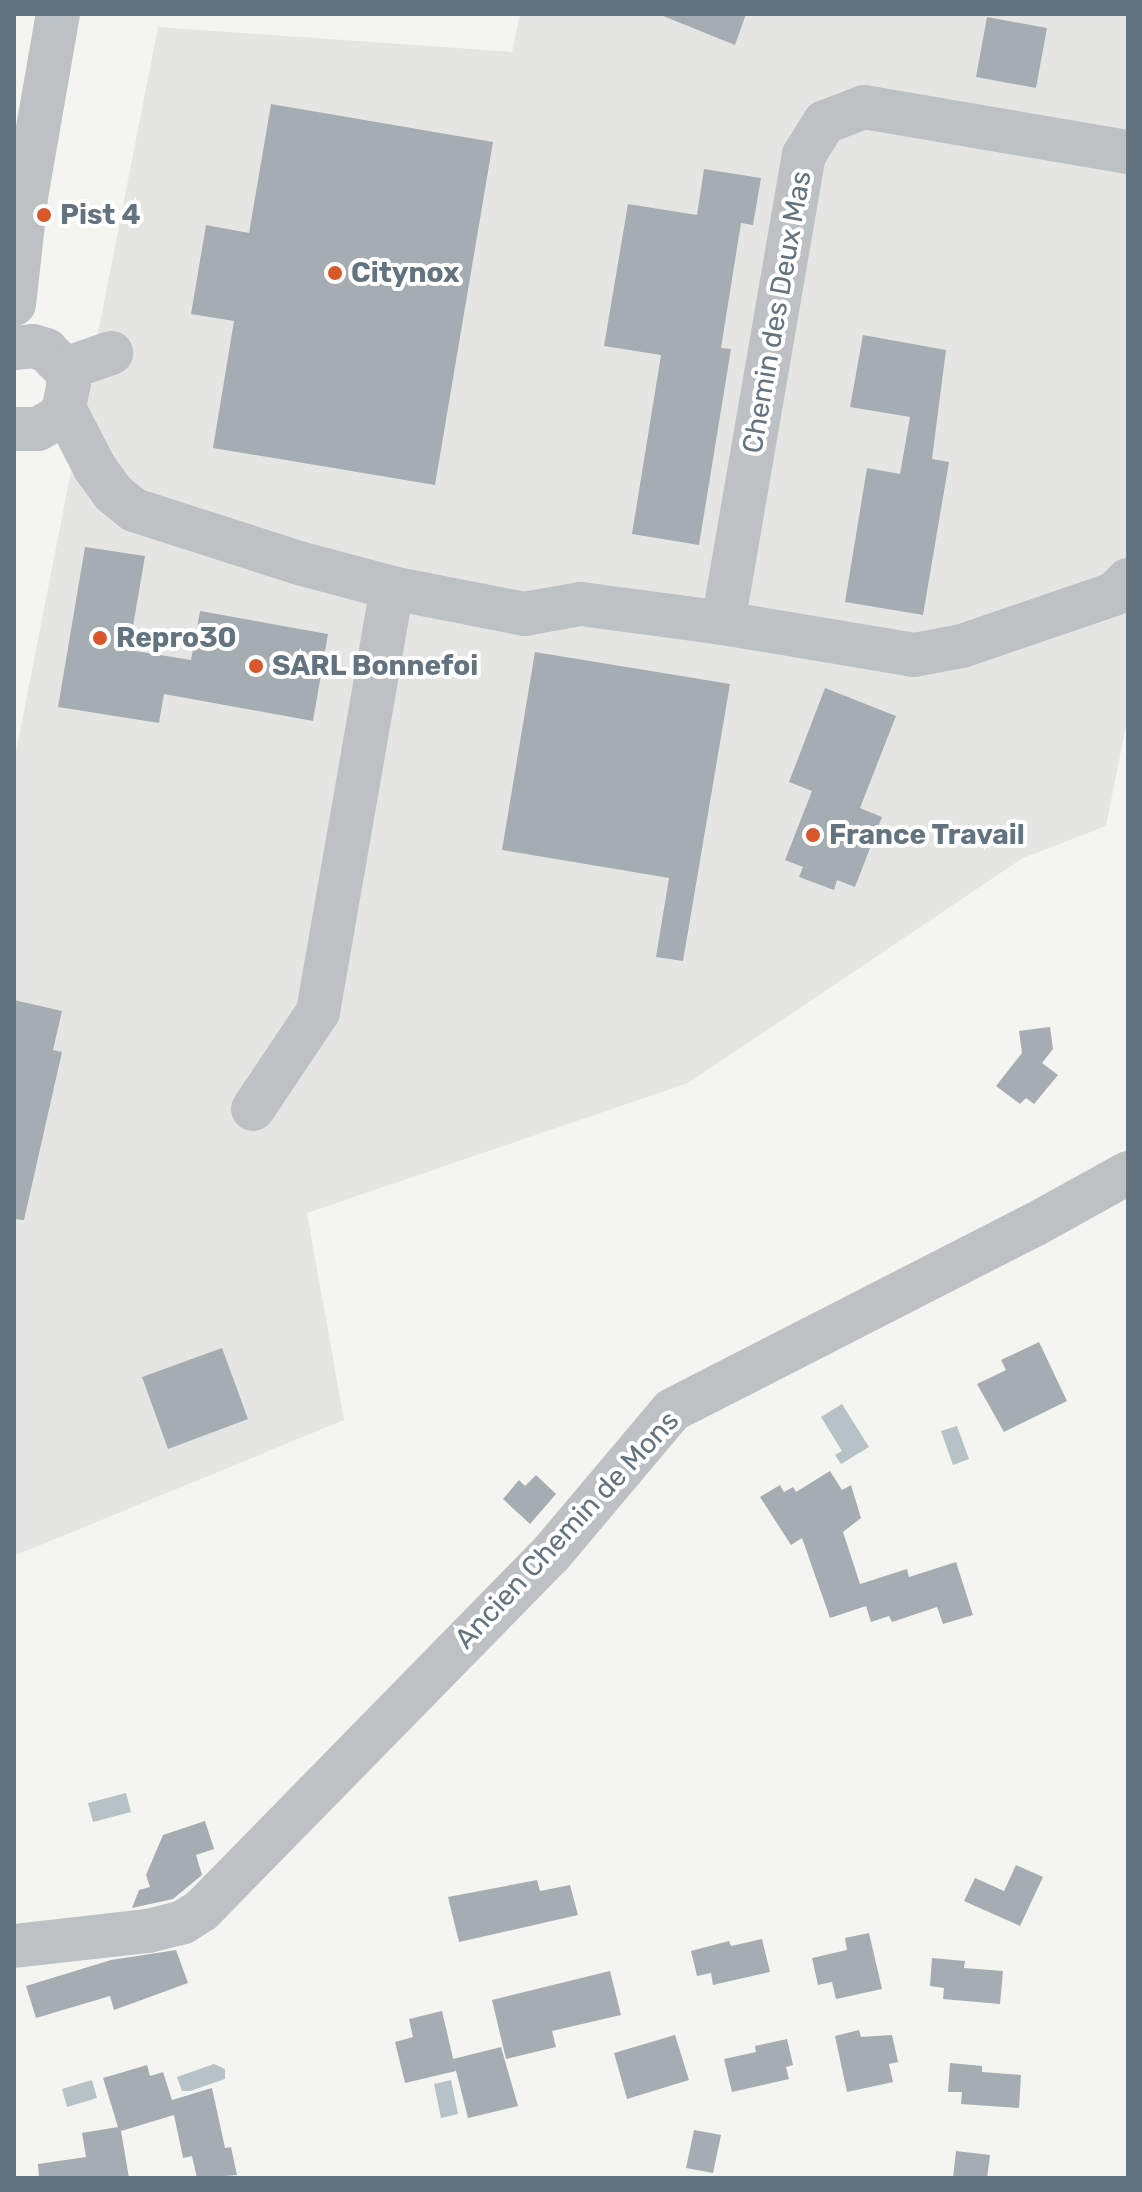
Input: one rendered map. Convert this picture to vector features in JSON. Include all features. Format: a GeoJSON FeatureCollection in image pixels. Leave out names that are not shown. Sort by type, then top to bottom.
{"type":"FeatureCollection","features":[{"type":"Feature","properties":{"kind":"street"},"geometry":{"type":"LineString","coordinates":[[14,304],[23,248],[26,197],[58,14]]}},
{"type":"Feature","properties":{"kind":"street","name":"Chemin des Deux Mas"},"geometry":{"type":"LineString","coordinates":[[723,623],[804,155],[825,122],[864,107],[1128,152]]}},
{"type":"Feature","properties":{"kind":"street"},"geometry":{"type":"LineString","coordinates":[[23,248],[36,402],[95,468],[113,493],[134,510],[299,563],[392,588],[524,614],[581,604],[723,623],[914,655],[962,646],[1114,594],[1128,580]]}},
{"type":"Feature","properties":{"kind":"street"},"geometry":{"type":"LineString","coordinates":[[36,402],[111,353]]}},
{"type":"Feature","properties":{"kind":"street"},"geometry":{"type":"LineString","coordinates":[[253,1109],[318,1012],[392,588]]}},
{"type":"Feature","properties":{"kind":"street","name":"Ancien Chemin de Mons"},"geometry":{"type":"LineString","coordinates":[[14,1946],[148,1931],[183,1922],[202,1910],[550,1555],[672,1410],[1021,1232],[1128,1173]]}},
{"type":"Feature","properties":{"kind":"shaded area"},"geometry":{"type":"Polygon","coordinates":[[[520,14],[1128,14],[1128,716],[1106,826],[1023,858],[688,1083],[307,1213],[344,1420],[14,1556],[14,762],[158,27],[512,52],[520,14]]]}},
{"type":"Feature","properties":{"kind":"shaded area"},"geometry":{"type":"Polygon","coordinates":[[[842,1404],[869,1447],[841,1464],[835,1455],[842,1451],[821,1417],[842,1404]]]}},
{"type":"Feature","properties":{"kind":"shaded area"},"geometry":{"type":"Polygon","coordinates":[[[957,1426],[969,1459],[953,1465],[941,1431],[957,1426]]]}},
{"type":"Feature","properties":{"kind":"shaded area"},"geometry":{"type":"Polygon","coordinates":[[[126,1793],[131,1812],[93,1822],[88,1803],[126,1793]]]}},
{"type":"Feature","properties":{"kind":"shaded area"},"geometry":{"type":"Polygon","coordinates":[[[214,2064],[225,2069],[225,2079],[182,2091],[177,2077],[214,2064]]]}},
{"type":"Feature","properties":{"kind":"shaded area"},"geometry":{"type":"Polygon","coordinates":[[[92,2080],[97,2098],[67,2107],[62,2089],[92,2080]]]}},
{"type":"Feature","properties":{"kind":"shaded area"},"geometry":{"type":"Polygon","coordinates":[[[451,2080],[458,2114],[441,2118],[434,2084],[451,2080]]]}},
{"type":"Feature","properties":{"kind":"building"},"geometry":{"type":"Polygon","coordinates":[[[658,14],[746,14],[735,45],[658,14]]]}},
{"type":"Feature","properties":{"kind":"building"},"geometry":{"type":"Polygon","coordinates":[[[987,17],[1047,28],[1036,88],[976,77],[987,17]]]}},
{"type":"Feature","properties":{"kind":"building","name":"Citynox"},"geometry":{"type":"Polygon","coordinates":[[[271,104],[493,142],[435,485],[213,448],[234,321],[191,314],[206,225],[249,233],[271,104]]]}},
{"type":"Feature","properties":{"kind":"building"},"geometry":{"type":"Polygon","coordinates":[[[704,169],[761,178],[753,225],[741,223],[721,348],[731,349],[699,545],[632,534],[661,355],[604,346],[628,204],[697,215],[704,169]]]}},
{"type":"Feature","properties":{"kind":"building"},"geometry":{"type":"Polygon","coordinates":[[[863,335],[946,350],[932,459],[949,462],[923,615],[845,602],[867,468],[900,474],[910,417],[850,407],[863,335]]]}},
{"type":"Feature","properties":{"kind":"building"},"geometry":{"type":"Polygon","coordinates":[[[85,547],[145,556],[129,650],[191,660],[200,611],[328,634],[313,721],[164,694],[159,723],[58,707],[85,547]]]}},
{"type":"Feature","properties":{"kind":"building"},"geometry":{"type":"Polygon","coordinates":[[[535,652],[730,684],[683,961],[656,957],[669,878],[502,850],[535,652]]]}},
{"type":"Feature","properties":{"kind":"building"},"geometry":{"type":"Polygon","coordinates":[[[825,688],[896,716],[860,808],[882,817],[855,887],[837,880],[834,890],[799,877],[803,867],[785,860],[812,791],[789,782],[825,688]]]}},
{"type":"Feature","properties":{"kind":"building"},"geometry":{"type":"Polygon","coordinates":[[[14,1000],[62,1011],[53,1050],[62,1052],[24,1220],[14,1219],[14,1000]]]}},
{"type":"Feature","properties":{"kind":"building"},"geometry":{"type":"Polygon","coordinates":[[[1050,1027],[1053,1049],[1042,1063],[1058,1075],[1034,1104],[1026,1098],[1020,1104],[996,1086],[1022,1053],[1019,1031],[1050,1027]]]}},
{"type":"Feature","properties":{"kind":"building"},"geometry":{"type":"Polygon","coordinates":[[[1039,1342],[1067,1401],[1004,1432],[977,1384],[1006,1370],[1001,1360],[1039,1342]]]}},
{"type":"Feature","properties":{"kind":"building"},"geometry":{"type":"Polygon","coordinates":[[[222,1348],[248,1419],[168,1449],[142,1377],[222,1348]]]}},
{"type":"Feature","properties":{"kind":"building"},"geometry":{"type":"Polygon","coordinates":[[[830,1471],[842,1490],[851,1485],[861,1518],[843,1532],[860,1584],[907,1569],[909,1577],[956,1562],[973,1615],[943,1624],[937,1607],[892,1622],[889,1616],[871,1622],[866,1606],[830,1618],[802,1538],[791,1545],[760,1497],[780,1485],[784,1492],[793,1487],[796,1492],[830,1471]]]}},
{"type":"Feature","properties":{"kind":"building"},"geometry":{"type":"Polygon","coordinates":[[[536,1475],[556,1494],[530,1524],[503,1499],[519,1480],[525,1486],[536,1475]]]}},
{"type":"Feature","properties":{"kind":"building"},"geometry":{"type":"Polygon","coordinates":[[[205,1821],[214,1849],[196,1855],[202,1875],[173,1899],[132,1908],[139,1890],[150,1887],[146,1875],[163,1835],[205,1821]]]}},
{"type":"Feature","properties":{"kind":"building"},"geometry":{"type":"Polygon","coordinates":[[[1016,1865],[1043,1877],[1020,1926],[964,1901],[975,1878],[1004,1891],[1016,1865]]]}},
{"type":"Feature","properties":{"kind":"building"},"geometry":{"type":"Polygon","coordinates":[[[537,1880],[540,1891],[570,1885],[578,1915],[459,1942],[448,1897],[537,1880]]]}},
{"type":"Feature","properties":{"kind":"building"},"geometry":{"type":"Polygon","coordinates":[[[869,1933],[882,1989],[836,1999],[832,1982],[818,1985],[812,1958],[847,1950],[845,1938],[869,1933]]]}},
{"type":"Feature","properties":{"kind":"building"},"geometry":{"type":"Polygon","coordinates":[[[762,1939],[770,1972],[713,1985],[711,1973],[697,1976],[691,1951],[729,1941],[731,1946],[762,1939]]]}},
{"type":"Feature","properties":{"kind":"building"},"geometry":{"type":"Polygon","coordinates":[[[176,1950],[188,1983],[114,2010],[110,1996],[36,2018],[26,1986],[111,1960],[176,1950]]]}},
{"type":"Feature","properties":{"kind":"building"},"geometry":{"type":"Polygon","coordinates":[[[932,1958],[965,1961],[964,1968],[1003,1971],[1000,2004],[943,1999],[944,1988],[930,1986],[932,1958]]]}},
{"type":"Feature","properties":{"kind":"building"},"geometry":{"type":"Polygon","coordinates":[[[610,1971],[621,2015],[552,2031],[556,2047],[506,2059],[492,2000],[610,1971]]]}},
{"type":"Feature","properties":{"kind":"building"},"geometry":{"type":"Polygon","coordinates":[[[442,2011],[456,2071],[405,2083],[395,2042],[413,2037],[409,2019],[442,2011]]]}},
{"type":"Feature","properties":{"kind":"building"},"geometry":{"type":"Polygon","coordinates":[[[859,2030],[861,2037],[892,2035],[898,2062],[889,2064],[893,2082],[847,2092],[835,2036],[859,2030]]]}},
{"type":"Feature","properties":{"kind":"building"},"geometry":{"type":"Polygon","coordinates":[[[675,2035],[689,2080],[627,2099],[614,2053],[675,2035]]]}},
{"type":"Feature","properties":{"kind":"building"},"geometry":{"type":"Polygon","coordinates":[[[787,2039],[793,2065],[786,2067],[789,2079],[732,2092],[724,2059],[756,2052],[755,2046],[787,2039]]]}},
{"type":"Feature","properties":{"kind":"building"},"geometry":{"type":"Polygon","coordinates":[[[501,2047],[518,2106],[468,2118],[453,2059],[501,2047]]]}},
{"type":"Feature","properties":{"kind":"building"},"geometry":{"type":"Polygon","coordinates":[[[950,2063],[982,2066],[982,2072],[1021,2075],[1019,2108],[961,2104],[962,2092],[948,2092],[950,2063]]]}},
{"type":"Feature","properties":{"kind":"building"},"geometry":{"type":"Polygon","coordinates":[[[147,2065],[150,2076],[163,2072],[172,2100],[212,2088],[225,2148],[231,2147],[237,2175],[197,2178],[192,2156],[183,2158],[174,2115],[121,2131],[129,2178],[39,2178],[38,2164],[86,2157],[82,2133],[118,2127],[103,2078],[147,2065]]]}},
{"type":"Feature","properties":{"kind":"building"},"geometry":{"type":"Polygon","coordinates":[[[694,2130],[721,2135],[713,2173],[686,2168],[694,2130]]]}},
{"type":"Feature","properties":{"kind":"building"},"geometry":{"type":"Polygon","coordinates":[[[956,2151],[990,2155],[987,2178],[953,2178],[956,2151]]]}},
{"type":"Feature","properties":{"kind":"place","name":"Pist 4"},"geometry":{"type":"Point","coordinates":[44,215]}},
{"type":"Feature","properties":{"kind":"place","name":"Citynox"},"geometry":{"type":"Point","coordinates":[335,273]}},
{"type":"Feature","properties":{"kind":"place","name":"Repro30"},"geometry":{"type":"Point","coordinates":[100,638]}},
{"type":"Feature","properties":{"kind":"place","name":"SARL Bonnefoi"},"geometry":{"type":"Point","coordinates":[256,666]}},
{"type":"Feature","properties":{"kind":"place","name":"France Travail"},"geometry":{"type":"Point","coordinates":[813,835]}}]}
